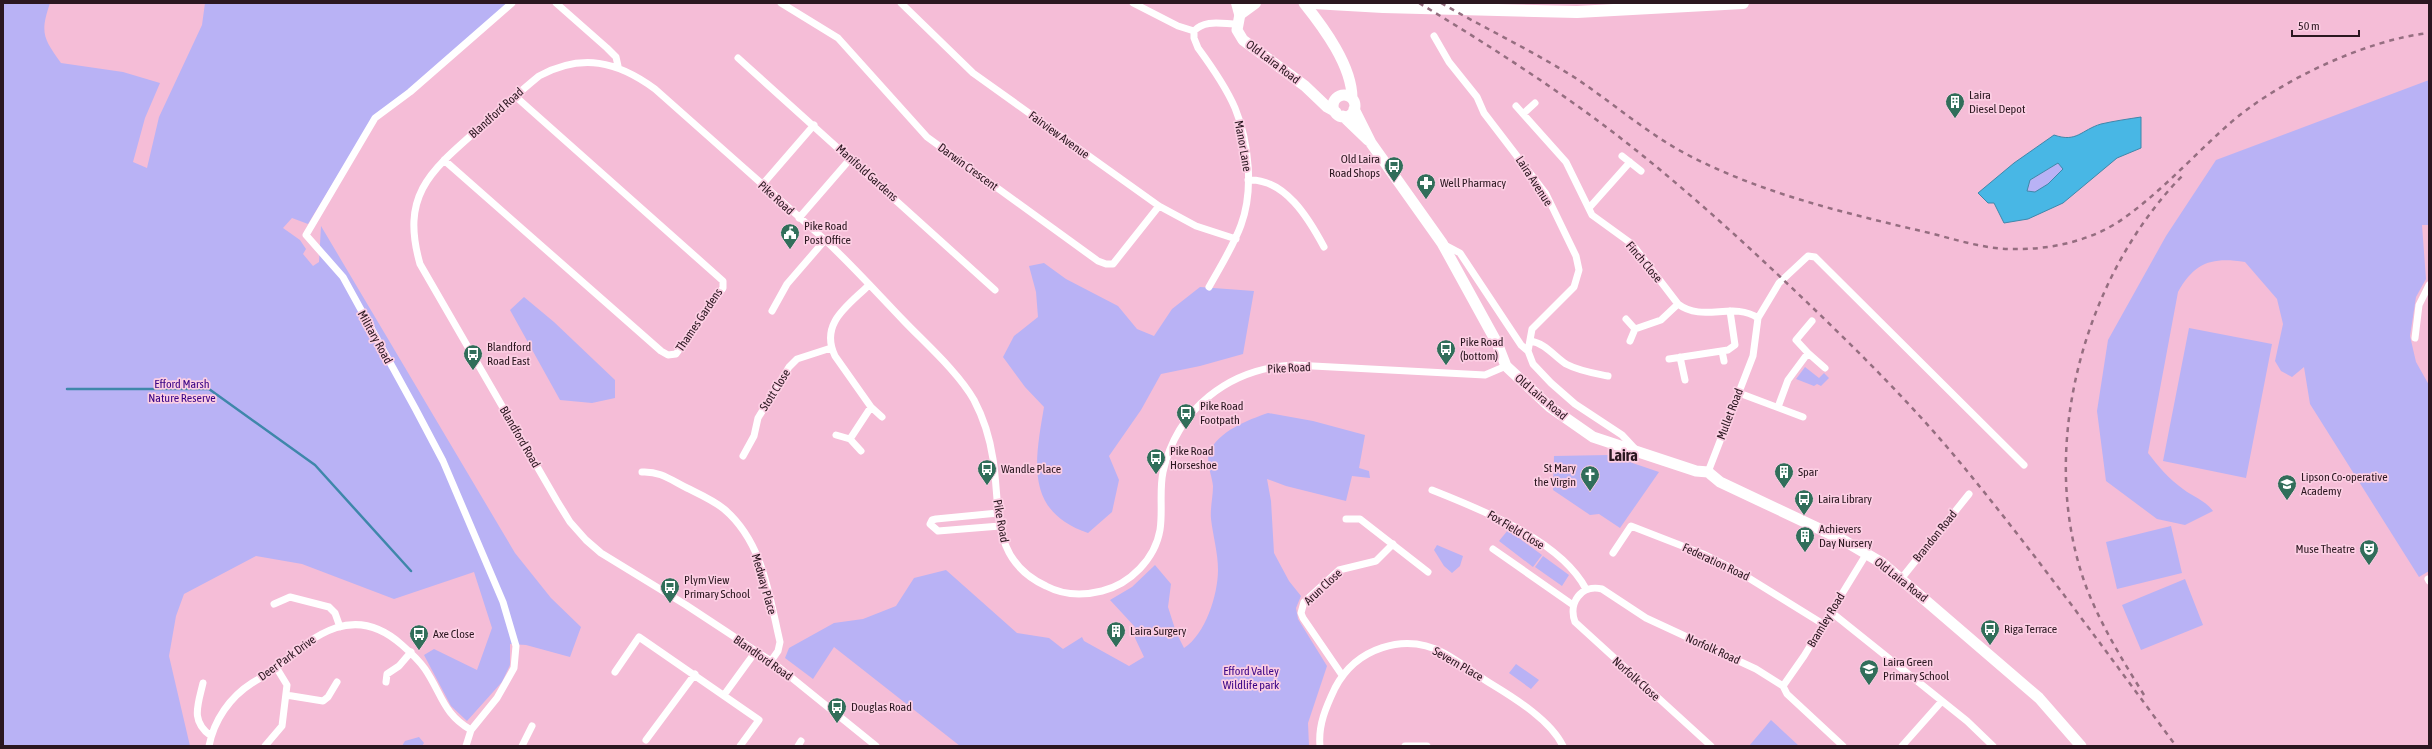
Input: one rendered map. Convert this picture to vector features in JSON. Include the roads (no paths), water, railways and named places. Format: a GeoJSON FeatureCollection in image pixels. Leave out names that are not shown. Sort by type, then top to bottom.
{"type":"FeatureCollection","features":[{"type":"Feature","properties":{"kind":"main road"},"geometry":{"type":"LineString","coordinates":[[1238,14],[1255,3]]}},
{"type":"Feature","properties":{"kind":"main road"},"geometry":{"type":"LineString","coordinates":[[1304,3],[1318,20],[1344,67],[1352,86],[1352,98],[1355,103],[1354,109],[1350,115],[1339,114],[1334,105],[1343,88],[1344,67]]}},
{"type":"Feature","properties":{"kind":"main road"},"geometry":{"type":"LineString","coordinates":[[1317,3],[1393,7],[1577,12],[1743,3]]}},
{"type":"Feature","properties":{"kind":"main road","name":"Old Laira Road"},"geometry":{"type":"LineString","coordinates":[[1238,14],[1239,34],[1246,43],[1305,86],[1327,107],[1339,114],[1371,143]]}},
{"type":"Feature","properties":{"kind":"main road","name":"Old Laira Road"},"geometry":{"type":"LineString","coordinates":[[1305,86],[1337,98]]}},
{"type":"Feature","properties":{"kind":"main road"},"geometry":{"type":"LineString","coordinates":[[1337,98],[1345,95],[1352,98]]}},
{"type":"Feature","properties":{"kind":"main road","name":"Old Laira Road"},"geometry":{"type":"LineString","coordinates":[[1354,109],[1371,143],[1442,243],[1497,343],[1506,366],[1550,407],[1582,430],[1604,442],[1696,471],[1708,472],[1720,482],[1766,502],[1867,553],[1901,579],[2040,698],[2081,746]]}},
{"type":"Feature","properties":{"kind":"street","name":"Military Road"},"geometry":{"type":"LineString","coordinates":[[471,730],[506,685],[514,668],[516,646],[503,602],[451,480],[418,414],[343,277],[306,235],[375,118],[410,92],[512,3]]}},
{"type":"Feature","properties":{"kind":"street"},"geometry":{"type":"LineString","coordinates":[[556,3],[616,57],[618,66]]}},
{"type":"Feature","properties":{"kind":"street","name":"Darwin Crescent"},"geometry":{"type":"LineString","coordinates":[[781,3],[838,38],[927,137],[1098,261],[1106,264],[1112,264],[1159,206]]}},
{"type":"Feature","properties":{"kind":"street","name":"Fairview Avenue"},"geometry":{"type":"LineString","coordinates":[[901,3],[973,72],[1159,206],[1196,226],[1236,238]]}},
{"type":"Feature","properties":{"kind":"street"},"geometry":{"type":"LineString","coordinates":[[1133,3],[1178,26],[1194,31],[1199,25],[1238,14]]}},
{"type":"Feature","properties":{"kind":"street","name":"Manor Lane"},"geometry":{"type":"LineString","coordinates":[[1194,31],[1194,38],[1198,48],[1235,108],[1242,131],[1248,180],[1246,205],[1236,238],[1209,287]]}},
{"type":"Feature","properties":{"kind":"street","name":"Laira Avenue"},"geometry":{"type":"LineString","coordinates":[[1434,36],[1448,62],[1477,97],[1484,113],[1546,194],[1576,256],[1579,270],[1574,287],[1532,329],[1528,351]]}},
{"type":"Feature","properties":{"kind":"street","name":"Manifold Gardens"},"geometry":{"type":"LineString","coordinates":[[738,58],[851,158],[965,265],[995,290]]}},
{"type":"Feature","properties":{"kind":"street","name":"Pike Road"},"geometry":{"type":"LineString","coordinates":[[575,63],[598,62],[618,66],[655,89],[825,240],[942,360],[973,398],[984,424],[992,452],[998,513],[1007,552],[1024,573],[1037,582],[1069,594],[1088,594],[1105,590],[1134,575],[1144,564],[1153,549],[1160,530],[1162,474],[1169,451],[1180,428],[1206,398],[1234,379],[1254,371],[1273,366],[1485,375],[1506,366]]}},
{"type":"Feature","properties":{"kind":"street","name":"Blandford Road"},"geometry":{"type":"LineString","coordinates":[[575,63],[554,67],[539,76],[431,173],[417,202],[414,234],[420,264],[570,522],[586,540],[601,553],[771,661],[876,746]]}},
{"type":"Feature","properties":{"kind":"street","name":"Thames Gardens"},"geometry":{"type":"LineString","coordinates":[[444,160],[660,351],[668,355],[676,354],[723,288],[723,281],[515,96]]}},
{"type":"Feature","properties":{"kind":"street"},"geometry":{"type":"LineString","coordinates":[[1523,114],[1535,103]]}},
{"type":"Feature","properties":{"kind":"street","name":"Finch Close"},"geometry":{"type":"LineString","coordinates":[[1516,106],[1563,157],[1577,181],[1592,215],[1632,244],[1678,304],[1684,309],[1694,312],[1748,311],[1758,318]]}},
{"type":"Feature","properties":{"kind":"street"},"geometry":{"type":"LineString","coordinates":[[762,185],[814,125]]}},
{"type":"Feature","properties":{"kind":"street"},"geometry":{"type":"LineString","coordinates":[[1622,156],[1642,171]]}},
{"type":"Feature","properties":{"kind":"street"},"geometry":{"type":"LineString","coordinates":[[799,218],[851,158]]}},
{"type":"Feature","properties":{"kind":"street"},"geometry":{"type":"LineString","coordinates":[[1589,208],[1630,162]]}},
{"type":"Feature","properties":{"kind":"street"},"geometry":{"type":"LineString","coordinates":[[1248,180],[1258,180],[1269,184],[1294,200],[1303,210],[1324,247]]}},
{"type":"Feature","properties":{"kind":"street"},"geometry":{"type":"LineString","coordinates":[[772,311],[787,284],[825,240]]}},
{"type":"Feature","properties":{"kind":"street","name":"Old Laira Road"},"geometry":{"type":"LineString","coordinates":[[1442,243],[1460,253],[1521,345],[1528,351],[1533,364],[1550,383],[1575,404],[1622,435],[1639,453]]}},
{"type":"Feature","properties":{"kind":"street"},"geometry":{"type":"LineString","coordinates":[[1758,318],[1780,283],[1803,259],[1808,256],[1815,257],[2024,466]]}},
{"type":"Feature","properties":{"kind":"street"},"geometry":{"type":"LineString","coordinates":[[869,284],[834,320],[830,327],[831,348],[871,407],[882,417]]}},
{"type":"Feature","properties":{"kind":"street"},"geometry":{"type":"LineString","coordinates":[[2415,338],[2419,305],[2429,284]]}},
{"type":"Feature","properties":{"kind":"street"},"geometry":{"type":"LineString","coordinates":[[1630,341],[1635,329],[1661,320],[1678,304]]}},
{"type":"Feature","properties":{"kind":"street"},"geometry":{"type":"LineString","coordinates":[[1669,359],[1728,350],[1735,345],[1730,311]]}},
{"type":"Feature","properties":{"kind":"street","name":"Mullet Road"},"geometry":{"type":"LineString","coordinates":[[1708,472],[1752,356],[1758,318]]}},
{"type":"Feature","properties":{"kind":"street"},"geometry":{"type":"LineString","coordinates":[[1626,319],[1635,329]]}},
{"type":"Feature","properties":{"kind":"street"},"geometry":{"type":"LineString","coordinates":[[1812,321],[1796,340],[1825,368]]}},
{"type":"Feature","properties":{"kind":"street"},"geometry":{"type":"LineString","coordinates":[[1530,341],[1539,343],[1577,370],[1608,376]]}},
{"type":"Feature","properties":{"kind":"street","name":"Stott Close"},"geometry":{"type":"LineString","coordinates":[[743,456],[754,436],[758,418],[789,367],[797,359],[831,348]]}},
{"type":"Feature","properties":{"kind":"street"},"geometry":{"type":"LineString","coordinates":[[1722,351],[1724,361]]}},
{"type":"Feature","properties":{"kind":"street"},"geometry":{"type":"LineString","coordinates":[[1778,407],[1788,380],[1808,353]]}},
{"type":"Feature","properties":{"kind":"street"},"geometry":{"type":"LineString","coordinates":[[1680,357],[1685,380]]}},
{"type":"Feature","properties":{"kind":"street"},"geometry":{"type":"LineString","coordinates":[[1738,393],[1803,417]]}},
{"type":"Feature","properties":{"kind":"street"},"geometry":{"type":"LineString","coordinates":[[850,439],[871,407]]}},
{"type":"Feature","properties":{"kind":"street"},"geometry":{"type":"LineString","coordinates":[[836,435],[850,439],[861,452]]}},
{"type":"Feature","properties":{"kind":"street","name":"Medway Place"},"geometry":{"type":"LineString","coordinates":[[642,472],[654,471],[710,500],[724,509],[748,536],[758,555],[780,642],[778,651],[771,661]]}},
{"type":"Feature","properties":{"kind":"street","name":"Fox Field Close"},"geometry":{"type":"LineString","coordinates":[[1432,490],[1497,516],[1525,533],[1572,568],[1586,589]]}},
{"type":"Feature","properties":{"kind":"street","name":"Brandon Road"},"geometry":{"type":"LineString","coordinates":[[1901,579],[1969,494]]}},
{"type":"Feature","properties":{"kind":"street"},"geometry":{"type":"LineString","coordinates":[[998,513],[936,519],[932,520],[930,524],[938,531],[1000,526]]}},
{"type":"Feature","properties":{"kind":"street"},"geometry":{"type":"LineString","coordinates":[[1346,519],[1360,519],[1428,572]]}},
{"type":"Feature","properties":{"kind":"street","name":"Federation Road"},"geometry":{"type":"LineString","coordinates":[[1613,553],[1631,526],[1703,554],[1739,572],[1823,624]]}},
{"type":"Feature","properties":{"kind":"street","name":"Arun Close"},"geometry":{"type":"LineString","coordinates":[[1342,675],[1303,618],[1301,614],[1304,602],[1344,567],[1376,561],[1392,544]]}},
{"type":"Feature","properties":{"kind":"street"},"geometry":{"type":"LineString","coordinates":[[1493,549],[1573,605],[1578,596],[1586,589]]}},
{"type":"Feature","properties":{"kind":"street","name":"Bramley Road"},"geometry":{"type":"LineString","coordinates":[[1783,686],[1867,553]]}},
{"type":"Feature","properties":{"kind":"street","name":"Norfolk Road"},"geometry":{"type":"LineString","coordinates":[[1586,589],[1595,587],[1602,589],[1634,612],[1756,669],[1783,686],[1787,694],[1843,746]]}},
{"type":"Feature","properties":{"kind":"street"},"geometry":{"type":"LineString","coordinates":[[274,604],[290,597],[329,607],[335,613],[340,627]]}},
{"type":"Feature","properties":{"kind":"street","name":"Norfolk Close"},"geometry":{"type":"LineString","coordinates":[[1573,605],[1572,614],[1575,622],[1711,746]]}},
{"type":"Feature","properties":{"kind":"street"},"geometry":{"type":"LineString","coordinates":[[1831,612],[1942,701],[1988,744]]}},
{"type":"Feature","properties":{"kind":"street","name":"Deer Park Drive"},"geometry":{"type":"LineString","coordinates":[[209,746],[211,736],[220,717],[240,692],[276,667],[306,643],[323,633],[340,627],[365,624],[394,638],[410,652],[425,670],[447,709],[456,721],[471,730]]}},
{"type":"Feature","properties":{"kind":"street"},"geometry":{"type":"LineString","coordinates":[[615,672],[639,638],[695,674],[760,720],[740,746]]}},
{"type":"Feature","properties":{"kind":"street","name":"Severn Place"},"geometry":{"type":"LineString","coordinates":[[1320,746],[1319,729],[1323,715],[1342,675],[1366,654],[1390,644],[1412,643],[1429,647],[1444,653],[1509,694],[1541,720],[1563,746]]}},
{"type":"Feature","properties":{"kind":"street"},"geometry":{"type":"LineString","coordinates":[[724,695],[756,651]]}},
{"type":"Feature","properties":{"kind":"street"},"geometry":{"type":"LineString","coordinates":[[386,682],[387,674],[399,666],[410,652]]}},
{"type":"Feature","properties":{"kind":"street"},"geometry":{"type":"LineString","coordinates":[[265,746],[282,726],[286,696],[286,683],[276,667]]}},
{"type":"Feature","properties":{"kind":"street"},"geometry":{"type":"LineString","coordinates":[[646,740],[695,674]]}},
{"type":"Feature","properties":{"kind":"street"},"geometry":{"type":"LineString","coordinates":[[286,696],[323,701],[328,697],[337,682]]}},
{"type":"Feature","properties":{"kind":"street"},"geometry":{"type":"LineString","coordinates":[[203,683],[197,720],[201,729],[211,736]]}},
{"type":"Feature","properties":{"kind":"street"},"geometry":{"type":"LineString","coordinates":[[1902,746],[1942,701]]}},
{"type":"Feature","properties":{"kind":"street"},"geometry":{"type":"LineString","coordinates":[[522,746],[532,726]]}},
{"type":"Feature","properties":{"kind":"street"},"geometry":{"type":"LineString","coordinates":[[466,746],[471,730]]}},
{"type":"Feature","properties":{"kind":"street"},"geometry":{"type":"LineString","coordinates":[[1405,746],[1427,746]]}},
{"type":"Feature","properties":{"kind":"water"},"geometry":{"type":"Polygon","coordinates":[[[2141,117],[2141,148],[2117,158],[2063,203],[2028,219],[2004,223],[1994,203],[1988,203],[1978,193],[2014,163],[2054,135],[2068,138],[2074,137],[2101,124],[2141,117]],[[2058,163],[2030,180],[2027,191],[2035,192],[2048,184],[2063,169],[2058,163]]]}},
{"type":"Feature","properties":{"kind":"waterway"},"geometry":{"type":"LineString","coordinates":[[67,389],[209,389],[315,465],[411,571]]}},
{"type":"Feature","properties":{"kind":"railway"},"geometry":{"type":"LineString","coordinates":[[1419,3],[1527,71],[1619,137],[1676,183],[1732,233],[1787,283],[1850,344],[1923,420],[1958,460],[2069,602],[2176,746]]}},
{"type":"Feature","properties":{"kind":"railway"},"geometry":{"type":"LineString","coordinates":[[1441,3],[1577,79],[1673,147],[1716,168],[1773,191],[1831,209],[1967,243],[2001,249],[2042,248],[2072,242],[2086,238],[2112,226],[2138,208],[2228,125],[2271,93],[2322,66],[2350,54],[2377,44],[2404,37],[2429,33]]}},
{"type":"Feature","properties":{"kind":"railway"},"geometry":{"type":"LineString","coordinates":[[2144,695],[2113,644],[2099,617],[2087,589],[2072,536],[2066,481],[2068,424],[2078,368],[2095,313],[2119,262],[2149,215],[2185,173]]}},
{"type":"Feature","properties":{"kind":"place","name":"Laira Diesel Depot"},"geometry":{"type":"Point","coordinates":[1955,119]}},
{"type":"Feature","properties":{"kind":"place","name":"Old Laira Road Shops"},"geometry":{"type":"Point","coordinates":[1394,183]}},
{"type":"Feature","properties":{"kind":"place","name":"Well Pharmacy"},"geometry":{"type":"Point","coordinates":[1426,200]}},
{"type":"Feature","properties":{"kind":"place","name":"Pike Road Post Office"},"geometry":{"type":"Point","coordinates":[790,250]}},
{"type":"Feature","properties":{"kind":"place","name":"Pike Road (bottom)"},"geometry":{"type":"Point","coordinates":[1446,366]}},
{"type":"Feature","properties":{"kind":"place","name":"Blandford Road East"},"geometry":{"type":"Point","coordinates":[473,371]}},
{"type":"Feature","properties":{"kind":"place","name":"Pike Road Footpath"},"geometry":{"type":"Point","coordinates":[1186,430]}},
{"type":"Feature","properties":{"kind":"place","name":"Pike Road Horseshoe"},"geometry":{"type":"Point","coordinates":[1156,475]}},
{"type":"Feature","properties":{"kind":"place","name":"Wandle Place"},"geometry":{"type":"Point","coordinates":[987,486]}},
{"type":"Feature","properties":{"kind":"place","name":"Spar"},"geometry":{"type":"Point","coordinates":[1784,489]}},
{"type":"Feature","properties":{"kind":"place","name":"St Mary the Virgin"},"geometry":{"type":"Point","coordinates":[1590,492]}},
{"type":"Feature","properties":{"kind":"place","name":"Lipson Co-operative Academy"},"geometry":{"type":"Point","coordinates":[2287,501]}},
{"type":"Feature","properties":{"kind":"place","name":"Laira Library"},"geometry":{"type":"Point","coordinates":[1804,516]}},
{"type":"Feature","properties":{"kind":"place","name":"Achievers Day Nursery"},"geometry":{"type":"Point","coordinates":[1805,553]}},
{"type":"Feature","properties":{"kind":"place","name":"Muse Theatre"},"geometry":{"type":"Point","coordinates":[2369,566]}},
{"type":"Feature","properties":{"kind":"place","name":"Plym View Primary School"},"geometry":{"type":"Point","coordinates":[670,604]}},
{"type":"Feature","properties":{"kind":"place","name":"Riga Terrace"},"geometry":{"type":"Point","coordinates":[1990,646]}},
{"type":"Feature","properties":{"kind":"place","name":"Laira Surgery"},"geometry":{"type":"Point","coordinates":[1116,648]}},
{"type":"Feature","properties":{"kind":"place","name":"Axe Close"},"geometry":{"type":"Point","coordinates":[419,651]}},
{"type":"Feature","properties":{"kind":"place","name":"Laira Green Primary School"},"geometry":{"type":"Point","coordinates":[1869,686]}},
{"type":"Feature","properties":{"kind":"place","name":"Douglas Road"},"geometry":{"type":"Point","coordinates":[837,724]}},
{"type":"Feature","properties":{"kind":"district","name":"Laira"},"geometry":{"type":"Point","coordinates":[1623,455]}},
{"type":"Feature","properties":{"kind":"park label","name":"Efford Marsh Nature Reserve"},"geometry":{"type":"Point","coordinates":[182,391]}},
{"type":"Feature","properties":{"kind":"park label","name":"Efford Valley Wildlife park"},"geometry":{"type":"Point","coordinates":[1251,678]}}]}
